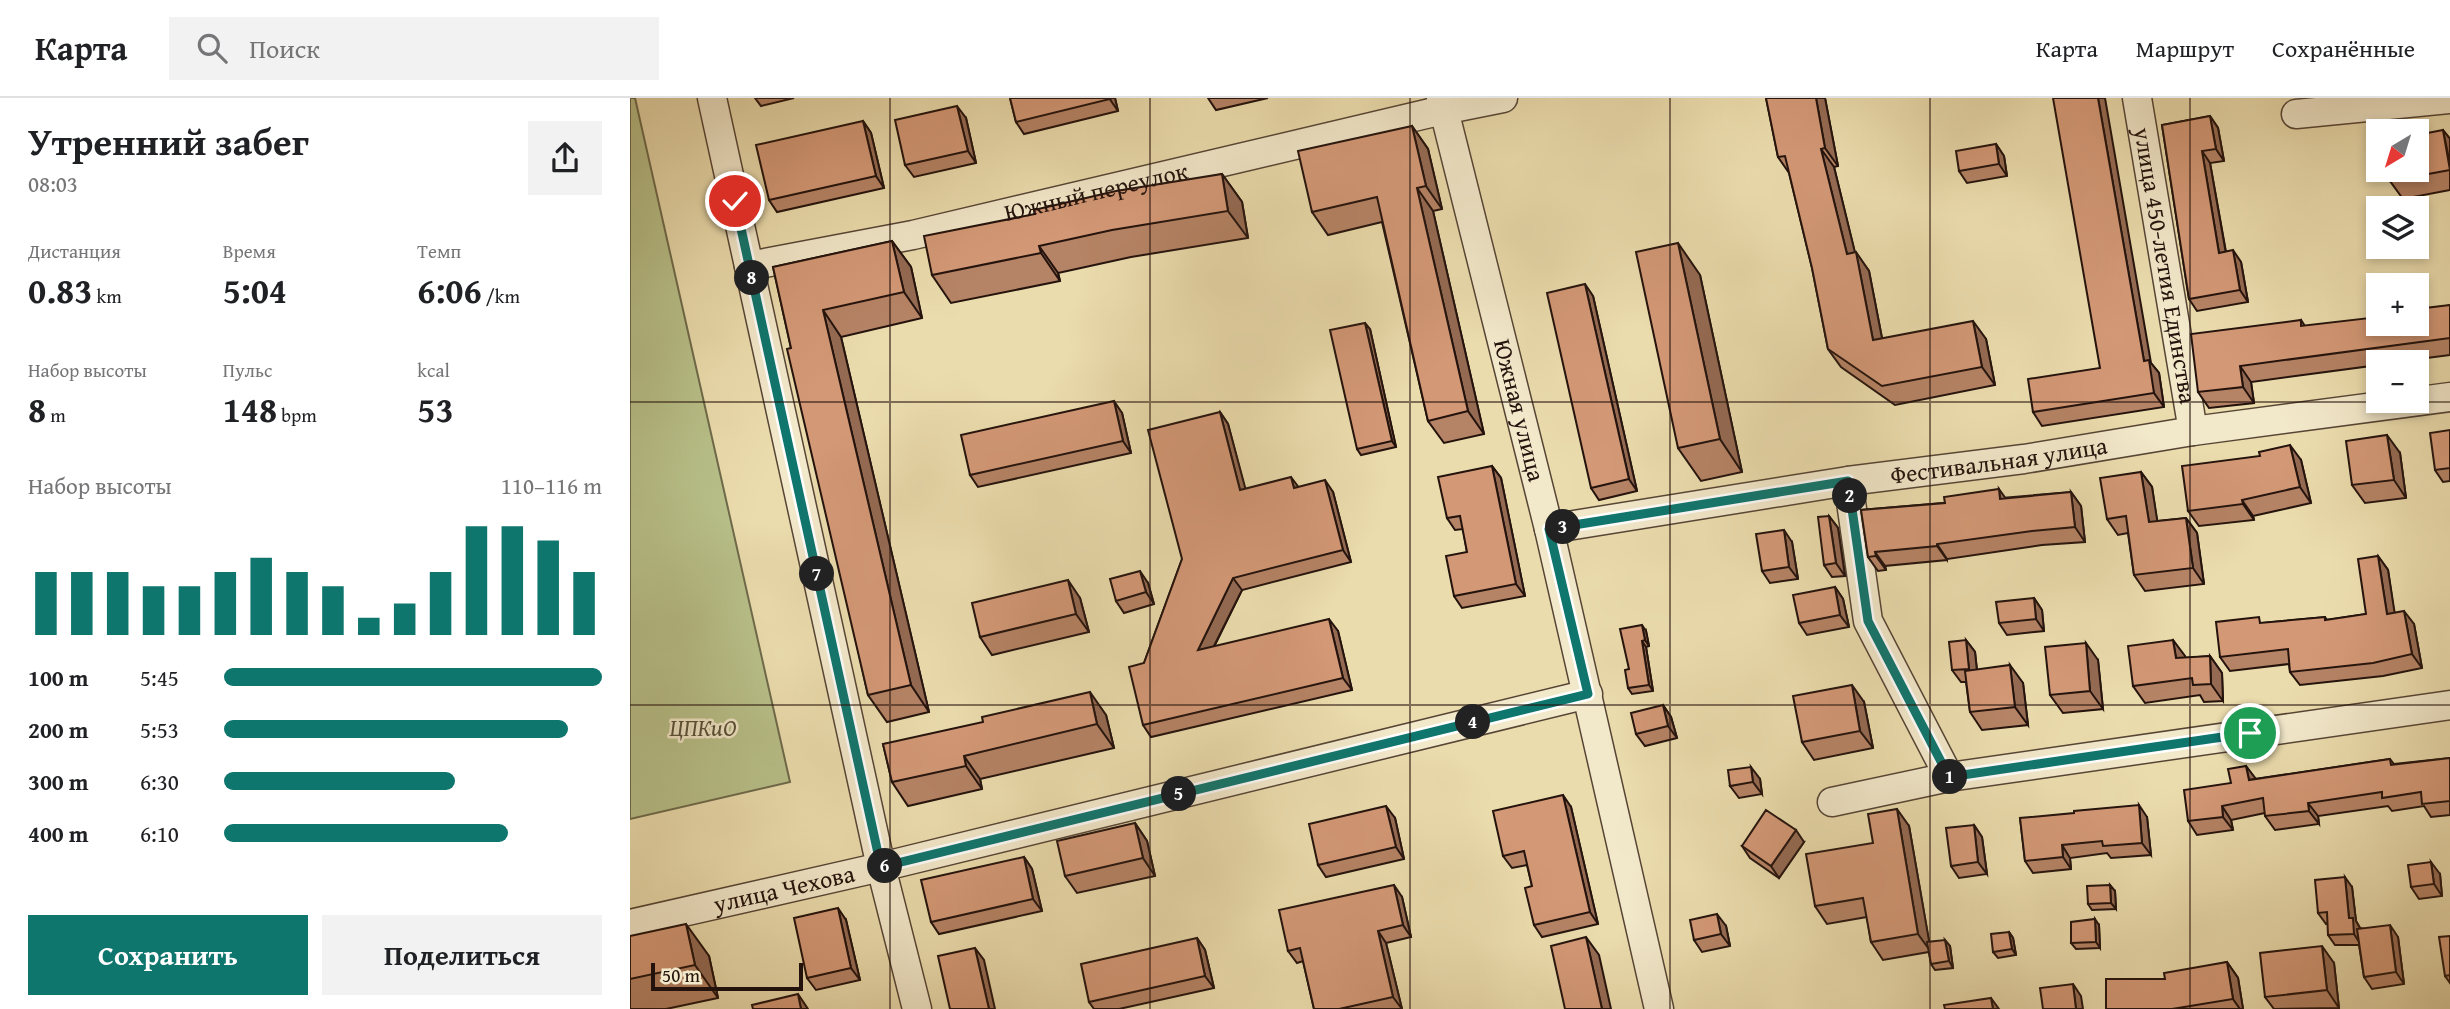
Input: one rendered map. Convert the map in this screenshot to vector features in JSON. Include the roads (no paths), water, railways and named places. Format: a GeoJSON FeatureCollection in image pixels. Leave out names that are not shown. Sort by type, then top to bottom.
{"type":"FeatureCollection","features":[{"type":"Feature","properties":{"kind":"street"},"geometry":{"type":"LineString","coordinates":[[712,98],[881,867],[917,1009]]}},
{"type":"Feature","properties":{"kind":"street","name":"Южный переулок"},"geometry":{"type":"LineString","coordinates":[[749,266],[913,235],[1442,104],[1503,98]]}},
{"type":"Feature","properties":{"kind":"street","name":"улица 450-летия Единства"},"geometry":{"type":"LineString","coordinates":[[2137,98],[2193,431]]}},
{"type":"Feature","properties":{"kind":"street"},"geometry":{"type":"LineString","coordinates":[[2295,114],[2450,99]]}},
{"type":"Feature","properties":{"kind":"street","name":"Южная улица"},"geometry":{"type":"LineString","coordinates":[[1442,104],[1549,529],[1659,1009]]}},
{"type":"Feature","properties":{"kind":"street","name":"Фестивальная улица"},"geometry":{"type":"LineString","coordinates":[[1549,529],[1848,481],[2024,459],[2193,431],[2450,397]]}},
{"type":"Feature","properties":{"kind":"street"},"geometry":{"type":"LineString","coordinates":[[1848,481],[1868,621],[1949,777]]}},
{"type":"Feature","properties":{"kind":"street","name":"улица Чехова"},"geometry":{"type":"LineString","coordinates":[[630,924],[881,867],[1588,694]]}},
{"type":"Feature","properties":{"kind":"street"},"geometry":{"type":"LineString","coordinates":[[1832,802],[1949,777],[2450,705]]}},
{"type":"Feature","properties":{"kind":"park label","name":"ЦПКиО"},"geometry":{"type":"Point","coordinates":[703,728]}}]}
